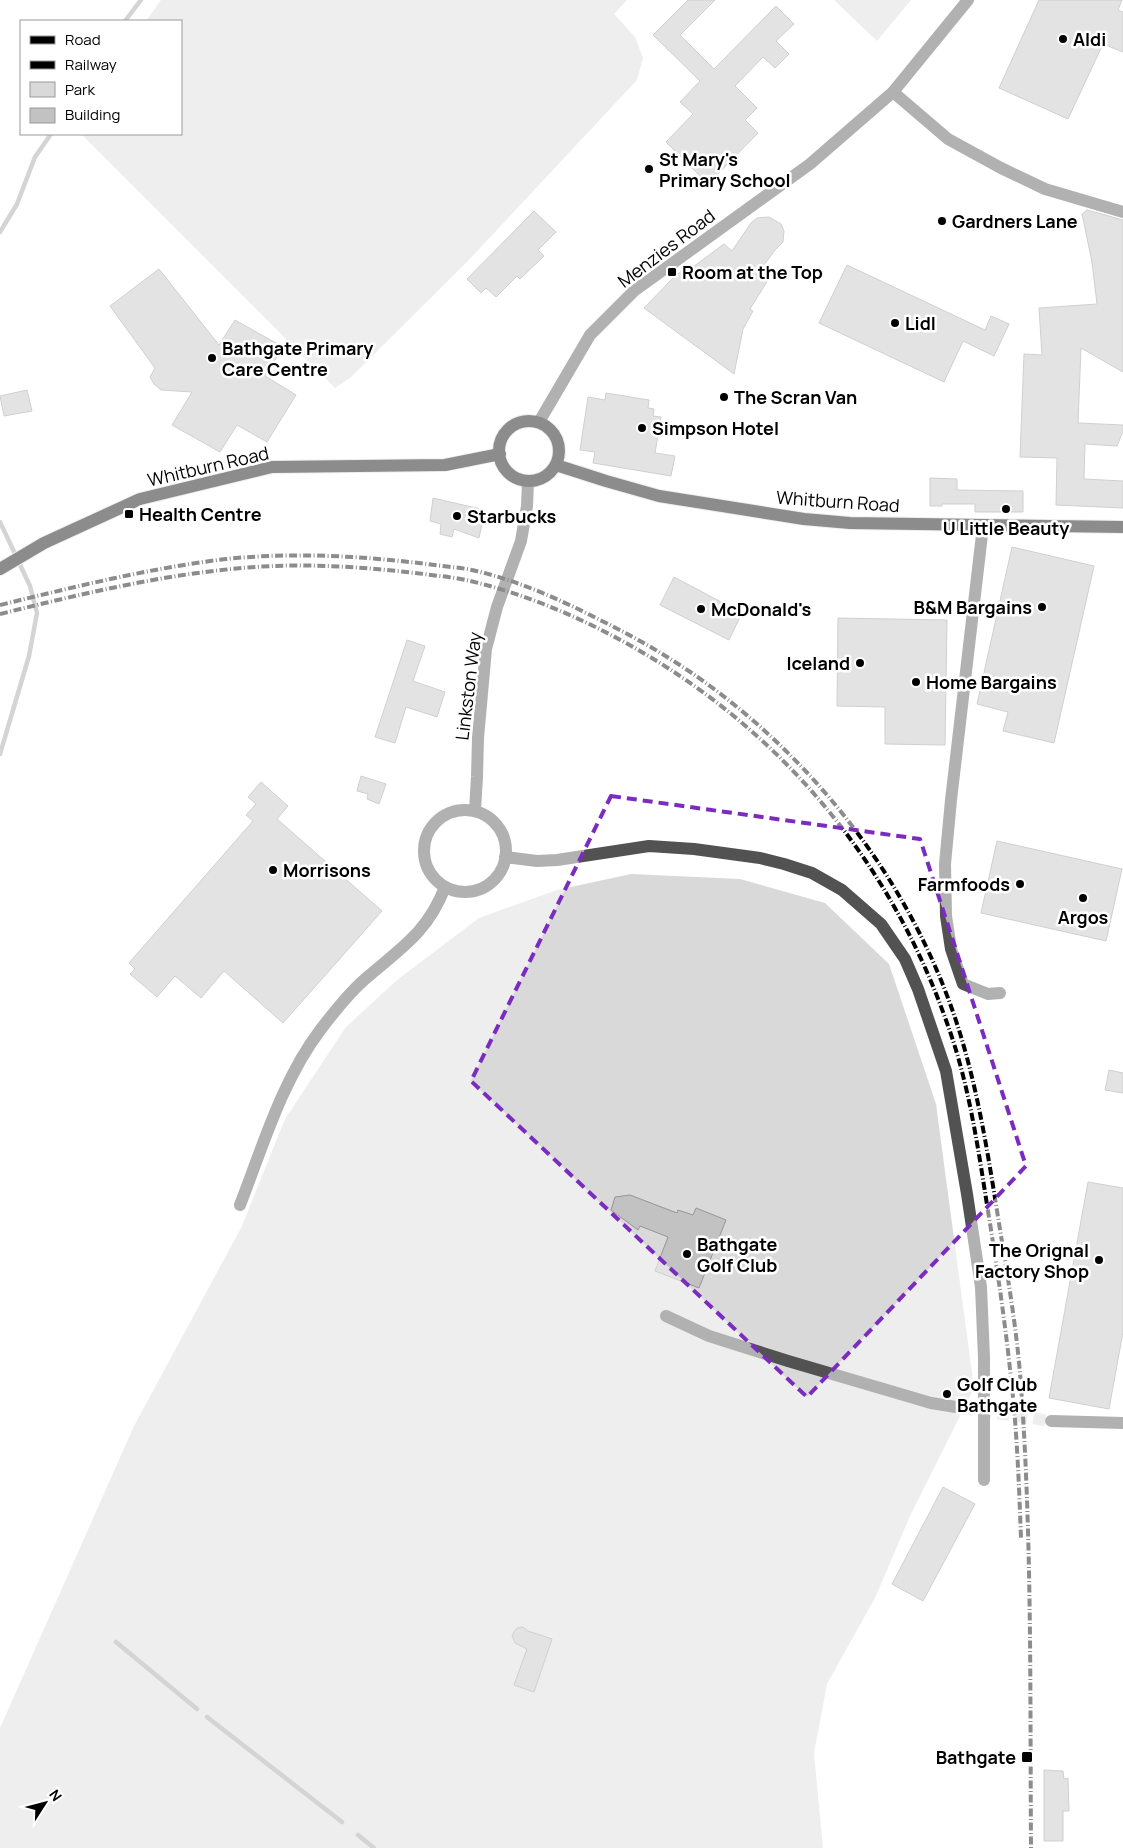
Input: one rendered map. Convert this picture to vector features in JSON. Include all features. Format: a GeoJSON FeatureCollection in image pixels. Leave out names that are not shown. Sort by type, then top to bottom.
{"type":"FeatureCollection","features":[{"type":"Feature","properties":{"kind":"main road"},"geometry":{"type":"LineString","coordinates":[[520,422],[539,422],[555,435],[559,445],[559,455],[556,464],[544,476],[528,481],[512,475],[506,470],[500,454],[500,444],[504,435],[510,427],[520,422]]}},
{"type":"Feature","properties":{"kind":"main road","name":"Whitburn Road"},"geometry":{"type":"LineString","coordinates":[[2,568],[38,546],[140,499],[272,467],[445,466],[500,454]]}},
{"type":"Feature","properties":{"kind":"main road","name":"Whitburn Road"},"geometry":{"type":"LineString","coordinates":[[556,464],[659,496],[774,516],[850,523],[1123,527]]}},
{"type":"Feature","properties":{"kind":"street","name":"Menzies Road"},"geometry":{"type":"LineString","coordinates":[[539,422],[590,335],[634,291],[810,164],[893,92],[968,0]]}},
{"type":"Feature","properties":{"kind":"street"},"geometry":{"type":"LineString","coordinates":[[893,92],[948,139],[1000,168],[1045,190],[1123,212]]}},
{"type":"Feature","properties":{"kind":"street","name":"Linkston Way"},"geometry":{"type":"LineString","coordinates":[[474,810],[486,650],[497,607],[521,541],[527,506],[528,481]]}},
{"type":"Feature","properties":{"kind":"street"},"geometry":{"type":"LineString","coordinates":[[983,526],[950,809],[945,864],[946,916],[951,949],[963,984],[988,994],[1000,993]]}},
{"type":"Feature","properties":{"kind":"street"},"geometry":{"type":"LineString","coordinates":[[474,810],[494,823],[501,833],[505,844],[505,857],[502,869],[494,880],[483,888],[471,892],[458,892],[445,887],[434,879],[427,867],[424,853],[426,840],[431,829],[444,817],[461,811],[474,810]]}},
{"type":"Feature","properties":{"kind":"street"},"geometry":{"type":"LineString","coordinates":[[505,857],[537,861],[557,860],[649,846],[694,849],[760,858],[784,864],[820,878],[842,890],[880,924],[906,959],[946,1071],[981,1287],[984,1358],[984,1480]]}},
{"type":"Feature","properties":{"kind":"street"},"geometry":{"type":"LineString","coordinates":[[240,1205],[277,1111],[306,1052],[341,1004],[363,981],[396,955],[417,934],[438,905],[445,887]]}},
{"type":"Feature","properties":{"kind":"street"},"geometry":{"type":"LineString","coordinates":[[666,1316],[709,1336],[788,1362],[931,1403],[962,1408]]}},
{"type":"Feature","properties":{"kind":"street"},"geometry":{"type":"LineString","coordinates":[[1052,1421],[1123,1422]]}},
{"type":"Feature","properties":{"kind":"highlighted area"},"geometry":{"type":"Polygon","coordinates":[[[611,796],[920,839],[1026,1166],[807,1397],[471,1081],[611,796]]]}},
{"type":"Feature","properties":{"kind":"green space"},"geometry":{"type":"Polygon","coordinates":[[[161,0],[627,0],[614,14],[635,37],[643,58],[637,80],[467,262],[351,377],[335,388],[82,135],[182,135],[182,20],[147,20],[161,0]]]}},
{"type":"Feature","properties":{"kind":"green space"},"geometry":{"type":"Polygon","coordinates":[[[834,0],[911,0],[877,41],[834,0]]]}},
{"type":"Feature","properties":{"kind":"green space"},"geometry":{"type":"Polygon","coordinates":[[[631,874],[740,879],[825,903],[889,964],[936,1104],[974,1388],[910,1516],[876,1596],[827,1684],[814,1753],[823,1848],[0,1848],[0,1728],[134,1426],[241,1228],[285,1119],[346,1027],[397,980],[479,918],[557,890],[631,874]]]}},
{"type":"Feature","properties":{"kind":"building"},"geometry":{"type":"Polygon","coordinates":[[[688,0],[715,0],[680,35],[714,69],[776,6],[794,24],[776,41],[789,54],[775,68],[763,57],[735,86],[757,108],[745,120],[758,133],[708,184],[666,142],[693,114],[680,102],[700,81],[653,35],[688,0]]]}},
{"type":"Feature","properties":{"kind":"building","name":"Aldi"},"geometry":{"type":"Polygon","coordinates":[[[1039,0],[1122,0],[1118,10],[1123,12],[1123,52],[1103,44],[1068,119],[999,88],[1039,0]]]}},
{"type":"Feature","properties":{"kind":"building"},"geometry":{"type":"Polygon","coordinates":[[[1087,210],[1123,220],[1123,372],[1081,348],[1078,423],[1123,425],[1123,431],[1117,446],[1085,444],[1084,479],[1123,481],[1123,508],[1056,505],[1057,458],[1020,457],[1024,354],[1042,355],[1039,308],[1097,304],[1092,262],[1082,214],[1087,210]]]}},
{"type":"Feature","properties":{"kind":"building"},"geometry":{"type":"Polygon","coordinates":[[[534,211],[556,232],[538,250],[544,256],[520,279],[517,276],[496,297],[486,288],[481,293],[467,279],[534,211]]]}},
{"type":"Feature","properties":{"kind":"building"},"geometry":{"type":"Polygon","coordinates":[[[769,217],[781,224],[784,231],[783,242],[761,269],[770,277],[750,309],[753,311],[743,329],[734,374],[644,308],[673,278],[690,264],[693,267],[724,244],[732,251],[751,223],[757,218],[769,217]]]}},
{"type":"Feature","properties":{"kind":"building","name":"Lidl"},"geometry":{"type":"Polygon","coordinates":[[[847,265],[985,330],[991,316],[1009,324],[994,356],[963,341],[944,382],[819,323],[847,265]]]}},
{"type":"Feature","properties":{"kind":"building","name":"Bathgate Primary Care Centre"},"geometry":{"type":"Polygon","coordinates":[[[159,269],[219,345],[235,320],[283,347],[265,376],[296,395],[267,442],[237,425],[220,452],[172,425],[192,392],[161,390],[154,384],[150,377],[155,368],[110,306],[159,269]]]}},
{"type":"Feature","properties":{"kind":"building"},"geometry":{"type":"Polygon","coordinates":[[[27,390],[32,411],[4,416],[0,396],[27,390]]]}},
{"type":"Feature","properties":{"kind":"building","name":"Simpson Hotel"},"geometry":{"type":"Polygon","coordinates":[[[606,393],[649,400],[648,408],[654,409],[653,416],[661,417],[655,453],[675,456],[671,476],[593,463],[595,452],[580,450],[588,397],[605,400],[606,393]]]}},
{"type":"Feature","properties":{"kind":"building"},"geometry":{"type":"Polygon","coordinates":[[[930,478],[957,479],[957,490],[1023,491],[1023,512],[975,512],[975,504],[930,506],[930,478]]]}},
{"type":"Feature","properties":{"kind":"building","name":"Starbucks"},"geometry":{"type":"Polygon","coordinates":[[[433,498],[485,510],[479,538],[454,529],[452,537],[440,534],[441,524],[430,521],[433,498]]]}},
{"type":"Feature","properties":{"kind":"building","name":"B&M Bargains"},"geometry":{"type":"Polygon","coordinates":[[[1012,547],[1094,566],[1054,743],[1003,731],[1008,712],[977,704],[1012,547]]]}},
{"type":"Feature","properties":{"kind":"building","name":"McDonald's"},"geometry":{"type":"Polygon","coordinates":[[[674,577],[742,613],[729,640],[660,605],[674,577]]]}},
{"type":"Feature","properties":{"kind":"building","name":"Home Bargains"},"geometry":{"type":"Polygon","coordinates":[[[838,618],[947,620],[945,745],[885,744],[885,707],[837,706],[838,618]]]}},
{"type":"Feature","properties":{"kind":"building"},"geometry":{"type":"Polygon","coordinates":[[[407,640],[425,646],[413,681],[445,692],[437,717],[406,707],[395,743],[375,737],[407,640]]]}},
{"type":"Feature","properties":{"kind":"building"},"geometry":{"type":"Polygon","coordinates":[[[361,776],[386,784],[379,804],[367,799],[368,794],[357,791],[361,776]]]}},
{"type":"Feature","properties":{"kind":"building","name":"Morrisons"},"geometry":{"type":"Polygon","coordinates":[[[261,782],[288,806],[277,819],[382,911],[283,1023],[224,971],[201,998],[175,976],[157,997],[130,974],[135,969],[129,963],[253,821],[246,815],[256,804],[248,797],[261,782]]]}},
{"type":"Feature","properties":{"kind":"building"},"geometry":{"type":"Polygon","coordinates":[[[997,841],[1122,869],[1106,941],[981,913],[997,841]]]}},
{"type":"Feature","properties":{"kind":"building"},"geometry":{"type":"Polygon","coordinates":[[[1109,1070],[1123,1073],[1123,1093],[1105,1090],[1109,1070]]]}},
{"type":"Feature","properties":{"kind":"building","name":"The Orignal Factory Shop"},"geometry":{"type":"Polygon","coordinates":[[[1088,1182],[1123,1188],[1123,1332],[1109,1409],[1049,1398],[1088,1182]]]}},
{"type":"Feature","properties":{"kind":"building","name":"Bathgate Golf Club"},"geometry":{"type":"Polygon","coordinates":[[[630,1195],[677,1213],[678,1210],[693,1215],[696,1208],[726,1220],[699,1288],[655,1271],[668,1237],[640,1226],[638,1230],[611,1210],[615,1197],[630,1195]]]}},
{"type":"Feature","properties":{"kind":"building"},"geometry":{"type":"Polygon","coordinates":[[[943,1487],[975,1504],[923,1601],[892,1584],[943,1487]]]}},
{"type":"Feature","properties":{"kind":"building"},"geometry":{"type":"Polygon","coordinates":[[[523,1627],[528,1631],[552,1639],[534,1692],[514,1685],[527,1649],[515,1643],[512,1635],[517,1628],[523,1627]]]}},
{"type":"Feature","properties":{"kind":"building","name":"Bathgate"},"geometry":{"type":"Polygon","coordinates":[[[1044,1770],[1063,1771],[1064,1779],[1068,1778],[1069,1811],[1063,1811],[1063,1841],[1044,1841],[1044,1770]]]}},
{"type":"Feature","properties":{"kind":"waterway"},"geometry":{"type":"LineString","coordinates":[[126,20],[141,0]]}},
{"type":"Feature","properties":{"kind":"waterway"},"geometry":{"type":"LineString","coordinates":[[0,232],[17,204],[35,157],[50,135]]}},
{"type":"Feature","properties":{"kind":"waterway"},"geometry":{"type":"LineString","coordinates":[[0,522],[30,586],[37,613],[29,656],[0,754]]}},
{"type":"Feature","properties":{"kind":"waterway"},"geometry":{"type":"LineString","coordinates":[[116,1642],[197,1709]]}},
{"type":"Feature","properties":{"kind":"waterway"},"geometry":{"type":"LineString","coordinates":[[207,1717],[342,1822]]}},
{"type":"Feature","properties":{"kind":"waterway"},"geometry":{"type":"LineString","coordinates":[[358,1835],[374,1848]]}},
{"type":"Feature","properties":{"kind":"tunnel"},"geometry":{"type":"LineString","coordinates":[[962,1408],[1051,1421]]}},
{"type":"Feature","properties":{"kind":"railway"},"geometry":{"type":"LineString","coordinates":[[0,605],[141,573],[198,563],[251,557],[302,555],[352,557],[467,569],[534,589],[656,650],[710,686],[752,720],[791,756],[828,796],[861,838],[892,883],[918,930],[941,979],[959,1030],[972,1076],[982,1123],[1017,1343],[1025,1444],[1029,1559],[1031,1848]]}},
{"type":"Feature","properties":{"kind":"railway"},"geometry":{"type":"LineString","coordinates":[[0,614],[135,583],[239,568],[330,566],[456,578],[511,592],[585,622],[647,655],[705,694],[758,737],[806,785],[850,838],[888,896],[920,957],[955,1046],[967,1092],[995,1253],[1015,1418],[1021,1538]]}},
{"type":"Feature","properties":{"kind":"place","name":"Aldi"},"geometry":{"type":"Point","coordinates":[1063,39]}},
{"type":"Feature","properties":{"kind":"place","name":"St Mary's Primary School"},"geometry":{"type":"Point","coordinates":[649,169]}},
{"type":"Feature","properties":{"kind":"place","name":"Gardners Lane"},"geometry":{"type":"Point","coordinates":[942,221]}},
{"type":"Feature","properties":{"kind":"place","name":"Room at the Top"},"geometry":{"type":"Point","coordinates":[672,272]}},
{"type":"Feature","properties":{"kind":"place","name":"Lidl"},"geometry":{"type":"Point","coordinates":[895,323]}},
{"type":"Feature","properties":{"kind":"place","name":"Bathgate Primary Care Centre"},"geometry":{"type":"Point","coordinates":[212,358]}},
{"type":"Feature","properties":{"kind":"place","name":"The Scran Van"},"geometry":{"type":"Point","coordinates":[724,397]}},
{"type":"Feature","properties":{"kind":"place","name":"Simpson Hotel"},"geometry":{"type":"Point","coordinates":[642,428]}},
{"type":"Feature","properties":{"kind":"place","name":"U Little Beauty"},"geometry":{"type":"Point","coordinates":[1006,509]}},
{"type":"Feature","properties":{"kind":"place","name":"Health Centre"},"geometry":{"type":"Point","coordinates":[129,514]}},
{"type":"Feature","properties":{"kind":"place","name":"Starbucks"},"geometry":{"type":"Point","coordinates":[457,516]}},
{"type":"Feature","properties":{"kind":"place","name":"B&M Bargains"},"geometry":{"type":"Point","coordinates":[1042,607]}},
{"type":"Feature","properties":{"kind":"place","name":"McDonald's"},"geometry":{"type":"Point","coordinates":[701,609]}},
{"type":"Feature","properties":{"kind":"place","name":"Iceland"},"geometry":{"type":"Point","coordinates":[860,663]}},
{"type":"Feature","properties":{"kind":"place","name":"Home Bargains"},"geometry":{"type":"Point","coordinates":[916,682]}},
{"type":"Feature","properties":{"kind":"place","name":"Morrisons"},"geometry":{"type":"Point","coordinates":[273,870]}},
{"type":"Feature","properties":{"kind":"place","name":"Farmfoods"},"geometry":{"type":"Point","coordinates":[1020,884]}},
{"type":"Feature","properties":{"kind":"place","name":"Argos"},"geometry":{"type":"Point","coordinates":[1083,898]}},
{"type":"Feature","properties":{"kind":"place","name":"Bathgate Golf Club"},"geometry":{"type":"Point","coordinates":[687,1254]}},
{"type":"Feature","properties":{"kind":"place","name":"The Orignal Factory Shop"},"geometry":{"type":"Point","coordinates":[1099,1260]}},
{"type":"Feature","properties":{"kind":"place","name":"Golf Club Bathgate"},"geometry":{"type":"Point","coordinates":[947,1394]}},
{"type":"Feature","properties":{"kind":"place","name":"Bathgate"},"geometry":{"type":"Point","coordinates":[1027,1757]}}]}
